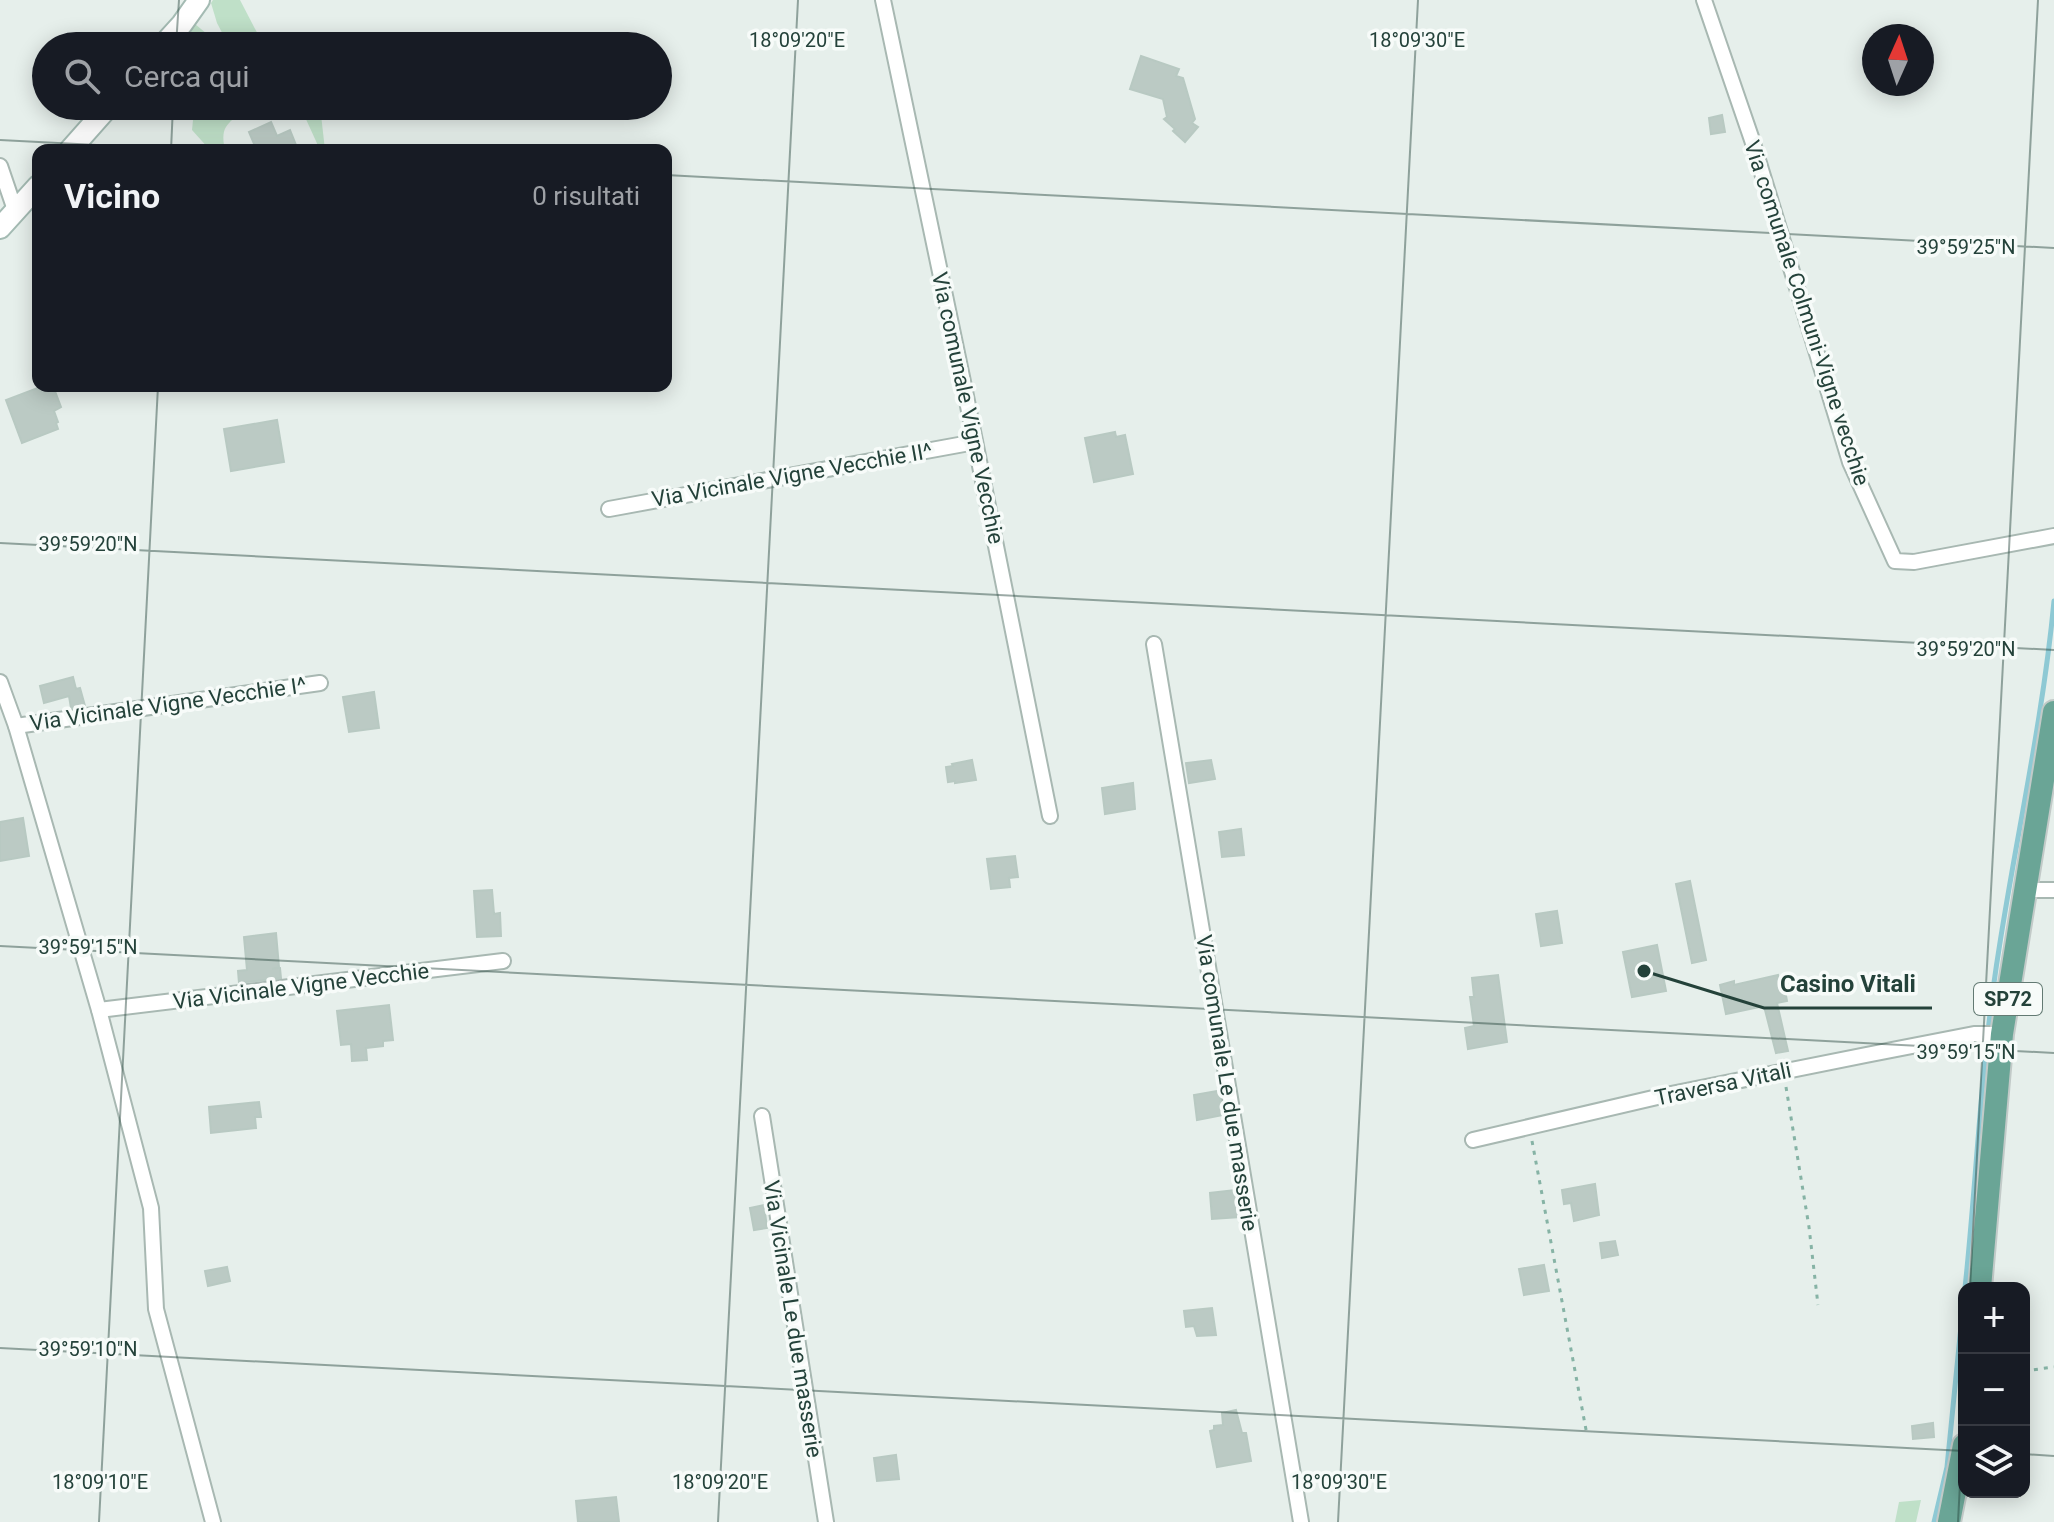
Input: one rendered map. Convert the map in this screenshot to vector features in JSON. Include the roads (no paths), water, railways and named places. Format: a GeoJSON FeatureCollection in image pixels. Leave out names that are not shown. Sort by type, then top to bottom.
{"type":"FeatureCollection","features":[{"type":"Feature","properties":{"kind":"main road"},"geometry":{"type":"LineString","coordinates":[[175,32],[199,0]]}},
{"type":"Feature","properties":{"kind":"main road"},"geometry":{"type":"LineString","coordinates":[[75,144],[97,120]]}},
{"type":"Feature","properties":{"kind":"main road"},"geometry":{"type":"LineString","coordinates":[[0,228],[32,192]]}},
{"type":"Feature","properties":{"kind":"main road","name":"SP72"},"geometry":{"type":"LineString","coordinates":[[1981,1282],[2002,1034],[2054,712]]}},
{"type":"Feature","properties":{"kind":"main road"},"geometry":{"type":"LineString","coordinates":[[1949,1522],[1958,1476]]}},
{"type":"Feature","properties":{"kind":"street","name":"Via comunale Vigne Vecchie"},"geometry":{"type":"LineString","coordinates":[[883,0],[1050,816]]}},
{"type":"Feature","properties":{"kind":"street","name":"Via comunale Colmuni-Vigne vecchie"},"geometry":{"type":"LineString","coordinates":[[1704,0],[1752,140],[1850,462],[1895,561],[1914,562],[2052,536]]}},
{"type":"Feature","properties":{"kind":"street"},"geometry":{"type":"LineString","coordinates":[[0,166],[15,210]]}},
{"type":"Feature","properties":{"kind":"street","name":"Via Vicinale Vigne Vecchie II^"},"geometry":{"type":"LineString","coordinates":[[609,509],[975,442]]}},
{"type":"Feature","properties":{"kind":"street","name":"Via comunale Le due masserie"},"geometry":{"type":"LineString","coordinates":[[1154,644],[1301,1522]]}},
{"type":"Feature","properties":{"kind":"street"},"geometry":{"type":"LineString","coordinates":[[0,682],[16,726],[99,1010],[151,1208],[156,1309],[213,1522]]}},
{"type":"Feature","properties":{"kind":"street","name":"Via Vicinale Vigne Vecchie I^"},"geometry":{"type":"LineString","coordinates":[[16,726],[320,683]]}},
{"type":"Feature","properties":{"kind":"street"},"geometry":{"type":"LineString","coordinates":[[2025,890],[2054,890]]}},
{"type":"Feature","properties":{"kind":"street","name":"Via Vicinale Vigne Vecchie"},"geometry":{"type":"LineString","coordinates":[[99,1010],[503,961]]}},
{"type":"Feature","properties":{"kind":"street","name":"Traversa Vitali"},"geometry":{"type":"LineString","coordinates":[[1473,1140],[1666,1095],[1974,1034],[2002,1034]]}},
{"type":"Feature","properties":{"kind":"street","name":"Via Vicinale Le due masserie"},"geometry":{"type":"LineString","coordinates":[[762,1116],[826,1522]]}},
{"type":"Feature","properties":{"kind":"waterway"},"geometry":{"type":"LineString","coordinates":[[1966,1282],[1993,991],[2037,732],[2054,601]]}},
{"type":"Feature","properties":{"kind":"waterway"},"geometry":{"type":"LineString","coordinates":[[1934,1522],[1947,1467],[1958,1354]]}},
{"type":"Feature","properties":{"kind":"place","name":"Casino Vitali"},"geometry":{"type":"Point","coordinates":[1644,971]}}]}
